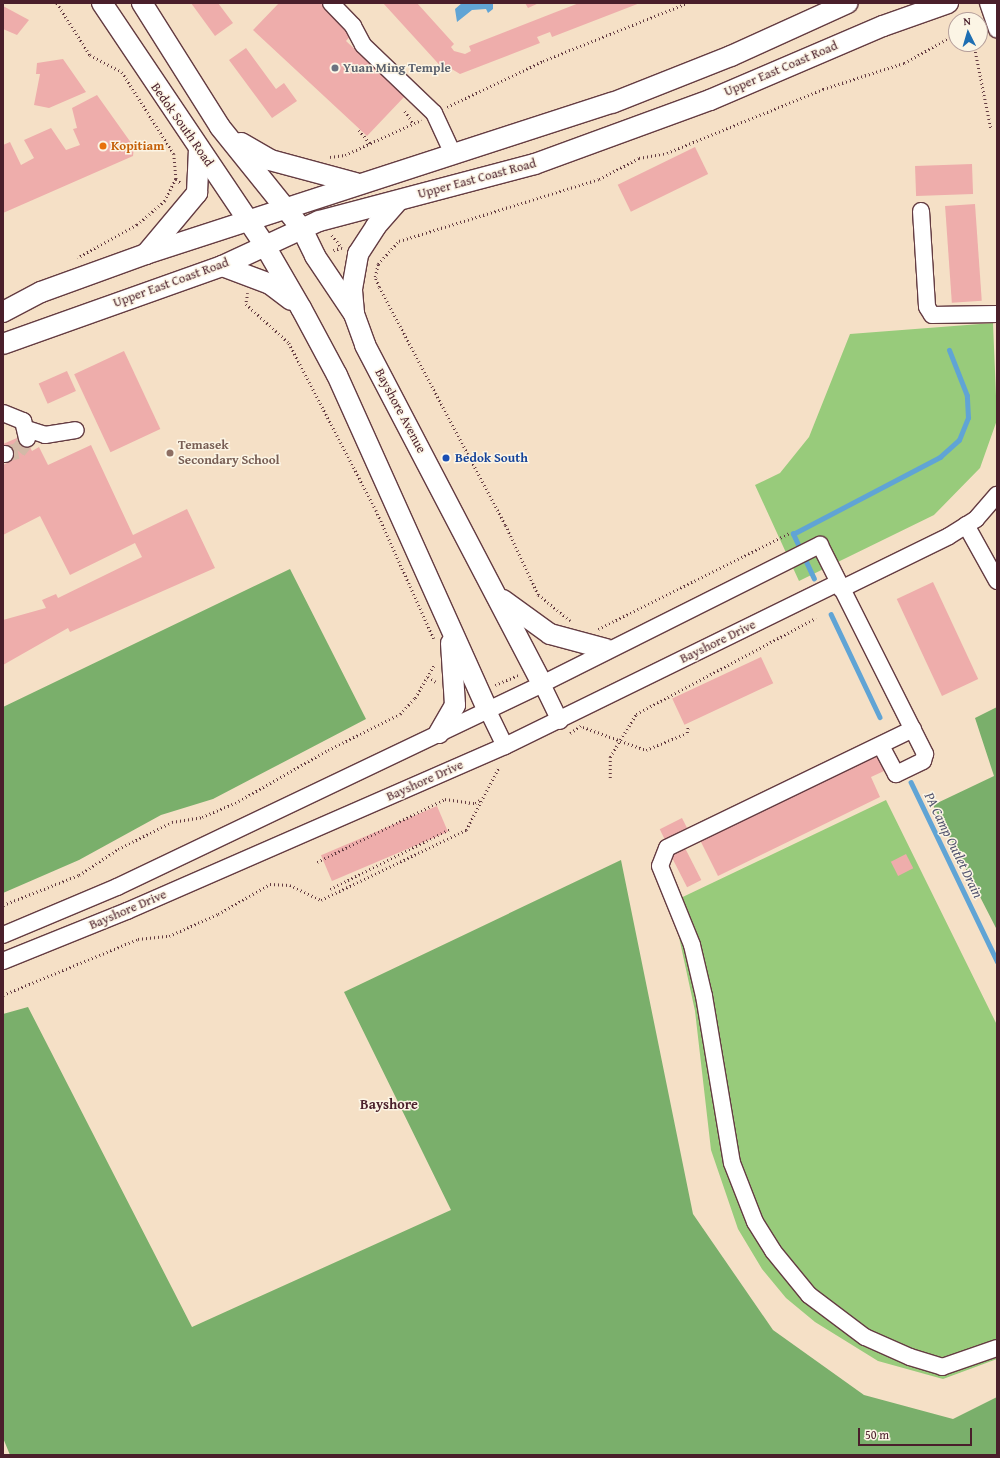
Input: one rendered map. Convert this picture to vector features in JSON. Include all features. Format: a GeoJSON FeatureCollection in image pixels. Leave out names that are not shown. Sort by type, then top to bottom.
{"type":"FeatureCollection","features":[{"type":"Feature","properties":{"kind":"main road","name":"Bedok South Road"},"geometry":{"type":"LineString","coordinates":[[102,3],[248,224],[265,246]]}},
{"type":"Feature","properties":{"kind":"main road"},"geometry":{"type":"LineString","coordinates":[[142,3],[220,127],[302,229]]}},
{"type":"Feature","properties":{"kind":"main road"},"geometry":{"type":"LineString","coordinates":[[3,312],[41,292],[146,254],[248,224],[356,183],[453,154],[612,103],[731,56],[848,3]]}},
{"type":"Feature","properties":{"kind":"main road","name":"Upper East Coast Road"},"geometry":{"type":"LineString","coordinates":[[3,344],[222,266],[302,229],[357,209],[398,201],[535,164],[710,100],[883,26],[948,3]]}},
{"type":"Feature","properties":{"kind":"main road"},"geometry":{"type":"LineString","coordinates":[[220,127],[256,154],[356,183]]}},
{"type":"Feature","properties":{"kind":"main road"},"geometry":{"type":"LineString","coordinates":[[146,254],[197,193],[199,149]]}},
{"type":"Feature","properties":{"kind":"main road"},"geometry":{"type":"LineString","coordinates":[[354,314],[352,289],[358,254],[376,226],[398,201]]}},
{"type":"Feature","properties":{"kind":"main road","name":"Bayshore Avenue"},"geometry":{"type":"LineString","coordinates":[[302,229],[315,256],[354,314],[365,345],[538,676]]}},
{"type":"Feature","properties":{"kind":"main road"},"geometry":{"type":"LineString","coordinates":[[265,246],[301,308],[337,375],[483,701]]}},
{"type":"Feature","properties":{"kind":"main road"},"geometry":{"type":"LineString","coordinates":[[222,266],[270,284],[301,308]]}},
{"type":"Feature","properties":{"kind":"main road","name":"Bayshore Avenue"},"geometry":{"type":"LineString","coordinates":[[496,596],[550,634],[606,649]]}},
{"type":"Feature","properties":{"kind":"main road"},"geometry":{"type":"LineString","coordinates":[[439,733],[455,705],[454,654],[444,612]]}},
{"type":"Feature","properties":{"kind":"street"},"geometry":{"type":"LineString","coordinates":[[330,3],[353,26],[363,45],[434,113],[453,154]]}},
{"type":"Feature","properties":{"kind":"street"},"geometry":{"type":"LineString","coordinates":[[988,3],[997,29]]}},
{"type":"Feature","properties":{"kind":"street"},"geometry":{"type":"LineString","coordinates":[[921,211],[927,307],[932,315],[997,314]]}},
{"type":"Feature","properties":{"kind":"street"},"geometry":{"type":"LineString","coordinates":[[3,412],[17,416],[27,434],[46,435],[76,430]]}},
{"type":"Feature","properties":{"kind":"street","name":"Bayshore Drive"},"geometry":{"type":"LineString","coordinates":[[3,961],[127,911],[498,749],[560,720],[966,525],[997,495]]}},
{"type":"Feature","properties":{"kind":"street"},"geometry":{"type":"LineString","coordinates":[[966,525],[997,581]]}},
{"type":"Feature","properties":{"kind":"street","name":"Bayshore Drive"},"geometry":{"type":"LineString","coordinates":[[3,935],[117,887],[439,733],[483,701],[538,676],[606,649],[820,545],[840,586]]}},
{"type":"Feature","properties":{"kind":"street"},"geometry":{"type":"LineString","coordinates":[[840,586],[925,754],[923,761],[899,774],[893,773],[881,746]]}},
{"type":"Feature","properties":{"kind":"street","name":"Bayshore Avenue"},"geometry":{"type":"LineString","coordinates":[[538,676],[560,720]]}},
{"type":"Feature","properties":{"kind":"street"},"geometry":{"type":"LineString","coordinates":[[483,701],[498,749]]}},
{"type":"Feature","properties":{"kind":"street"},"geometry":{"type":"LineString","coordinates":[[913,729],[881,746],[667,848],[660,866],[694,952],[732,1163],[755,1222],[773,1251],[809,1295],[865,1337],[910,1357],[942,1367],[997,1348]]}},
{"type":"Feature","properties":{"kind":"path"},"geometry":{"type":"LineString","coordinates":[[57,3],[90,55],[122,72],[174,154],[176,179],[165,201],[137,225],[101,249],[74,260]]}},
{"type":"Feature","properties":{"kind":"path"},"geometry":{"type":"LineString","coordinates":[[574,623],[538,595],[505,525],[379,287],[376,277],[378,264],[399,241],[599,179],[638,158],[667,153],[816,92],[904,63],[948,38]]}},
{"type":"Feature","properties":{"kind":"path"},"geometry":{"type":"LineString","coordinates":[[976,52],[991,128]]}},
{"type":"Feature","properties":{"kind":"path"},"geometry":{"type":"LineString","coordinates":[[405,112],[413,123]]}},
{"type":"Feature","properties":{"kind":"path"},"geometry":{"type":"LineString","coordinates":[[359,130],[370,143]]}},
{"type":"Feature","properties":{"kind":"path"},"geometry":{"type":"LineString","coordinates":[[248,292],[246,304],[289,343],[376,510],[436,645]]}},
{"type":"Feature","properties":{"kind":"path"},"geometry":{"type":"LineString","coordinates":[[593,630],[790,533]]}},
{"type":"Feature","properties":{"kind":"path"},"geometry":{"type":"LineString","coordinates":[[610,778],[610,757],[617,741],[629,722],[646,708],[736,664],[816,618]]}},
{"type":"Feature","properties":{"kind":"path"},"geometry":{"type":"LineString","coordinates":[[3,905],[79,875],[118,849],[172,822],[202,817],[235,803],[328,750],[400,714],[415,698],[438,659]]}},
{"type":"Feature","properties":{"kind":"path"},"geometry":{"type":"LineString","coordinates":[[483,701],[538,676]]}},
{"type":"Feature","properties":{"kind":"path"},"geometry":{"type":"LineString","coordinates":[[575,712],[583,727],[617,741],[655,749],[686,733],[688,727]]}},
{"type":"Feature","properties":{"kind":"path"},"geometry":{"type":"LineString","coordinates":[[562,737],[583,727]]}},
{"type":"Feature","properties":{"kind":"path"},"geometry":{"type":"LineString","coordinates":[[498,749],[499,767]]}},
{"type":"Feature","properties":{"kind":"path"},"geometry":{"type":"LineString","coordinates":[[3,995],[138,939],[169,936],[218,914],[270,884],[290,885],[321,900],[457,836],[471,824],[480,800],[499,767],[506,763]]}},
{"type":"Feature","properties":{"kind":"path"},"geometry":{"type":"LineString","coordinates":[[317,862],[446,799],[474,803],[480,800]]}},
{"type":"Feature","properties":{"kind":"path"},"geometry":{"type":"LineString","coordinates":[[330,889],[450,829]]}},
{"type":"Feature","properties":{"kind":"green space"},"geometry":{"type":"Polygon","coordinates":[[[993,323],[997,420],[980,468],[934,515],[799,581],[755,485],[780,473],[809,437],[850,334],[993,323]]]}},
{"type":"Feature","properties":{"kind":"green space"},"geometry":{"type":"Polygon","coordinates":[[[290,569],[366,719],[213,799],[161,815],[79,860],[3,893],[3,707],[290,569]]]}},
{"type":"Feature","properties":{"kind":"green space"},"geometry":{"type":"Polygon","coordinates":[[[997,707],[997,930],[933,805],[994,776],[975,718],[997,707]]]}},
{"type":"Feature","properties":{"kind":"green space"},"geometry":{"type":"Polygon","coordinates":[[[886,800],[997,1025],[997,1359],[943,1379],[878,1361],[815,1322],[786,1298],[762,1269],[738,1229],[711,1150],[695,1011],[679,937],[668,904],[886,800]]]}},
{"type":"Feature","properties":{"kind":"green space"},"geometry":{"type":"Polygon","coordinates":[[[621,860],[693,1214],[773,1330],[864,1395],[953,1419],[997,1397],[997,1455],[10,1455],[3,1438],[3,1014],[28,1007],[192,1327],[451,1210],[344,992],[621,860]]]}},
{"type":"Feature","properties":{"kind":"water"},"geometry":{"type":"Polygon","coordinates":[[[462,3],[493,3],[493,9],[488,13],[486,9],[472,10],[457,22],[455,9],[462,3]]]}},
{"type":"Feature","properties":{"kind":"building"},"geometry":{"type":"Polygon","coordinates":[[[191,3],[218,3],[233,23],[215,36],[191,3]]]}},
{"type":"Feature","properties":{"kind":"building","name":"Yuan Ming Temple"},"geometry":{"type":"Polygon","coordinates":[[[279,3],[323,3],[354,32],[346,41],[405,96],[367,136],[253,30],[279,3]]]}},
{"type":"Feature","properties":{"kind":"building"},"geometry":{"type":"Polygon","coordinates":[[[383,3],[417,3],[454,44],[451,47],[454,51],[465,54],[471,51],[469,46],[579,3],[640,3],[552,37],[550,32],[537,37],[540,43],[460,74],[450,68],[445,71],[383,3]]]}},
{"type":"Feature","properties":{"kind":"building"},"geometry":{"type":"Polygon","coordinates":[[[525,3],[539,3],[528,8],[525,3]]]}},
{"type":"Feature","properties":{"kind":"building"},"geometry":{"type":"Polygon","coordinates":[[[3,6],[29,20],[17,35],[3,29],[3,6]]]}},
{"type":"Feature","properties":{"kind":"building"},"geometry":{"type":"Polygon","coordinates":[[[246,48],[276,89],[284,83],[297,101],[272,118],[229,60],[246,48]]]}},
{"type":"Feature","properties":{"kind":"building"},"geometry":{"type":"Polygon","coordinates":[[[63,59],[86,92],[49,108],[34,105],[40,74],[36,74],[37,63],[63,59]]]}},
{"type":"Feature","properties":{"kind":"building"},"geometry":{"type":"Polygon","coordinates":[[[97,95],[134,147],[133,156],[3,213],[3,145],[10,142],[21,165],[34,158],[24,140],[51,128],[66,150],[80,145],[73,129],[77,128],[72,108],[97,95]]]}},
{"type":"Feature","properties":{"kind":"building"},"geometry":{"type":"Polygon","coordinates":[[[695,147],[708,174],[631,212],[618,185],[695,147]]]}},
{"type":"Feature","properties":{"kind":"building"},"geometry":{"type":"Polygon","coordinates":[[[972,164],[973,194],[916,196],[915,166],[972,164]]]}},
{"type":"Feature","properties":{"kind":"building"},"geometry":{"type":"Polygon","coordinates":[[[975,204],[982,301],[952,303],[945,206],[975,204]]]}},
{"type":"Feature","properties":{"kind":"building"},"geometry":{"type":"Polygon","coordinates":[[[124,351],[160,429],[110,452],[74,374],[124,351]]]}},
{"type":"Feature","properties":{"kind":"building"},"geometry":{"type":"Polygon","coordinates":[[[67,371],[76,391],[48,404],[39,384],[67,371]]]}},
{"type":"Feature","properties":{"kind":"building"},"geometry":{"type":"Polygon","coordinates":[[[24,435],[32,451],[39,447],[48,465],[91,445],[133,535],[187,509],[215,568],[70,632],[68,628],[3,665],[3,620],[46,608],[42,600],[56,594],[58,598],[142,557],[135,543],[70,575],[40,516],[3,535],[3,465],[9,462],[3,444],[24,435]]]}},
{"type":"Feature","properties":{"kind":"building"},"geometry":{"type":"Polygon","coordinates":[[[933,582],[978,679],[942,696],[897,599],[933,582]]]}},
{"type":"Feature","properties":{"kind":"building"},"geometry":{"type":"Polygon","coordinates":[[[761,657],[773,683],[684,725],[672,698],[761,657]]]}},
{"type":"Feature","properties":{"kind":"building"},"geometry":{"type":"Polygon","coordinates":[[[875,752],[884,771],[871,777],[880,797],[718,876],[700,840],[875,752]]]}},
{"type":"Feature","properties":{"kind":"building"},"geometry":{"type":"Polygon","coordinates":[[[437,806],[448,832],[332,881],[321,855],[437,806]]]}},
{"type":"Feature","properties":{"kind":"building"},"geometry":{"type":"Polygon","coordinates":[[[682,818],[687,828],[665,839],[660,829],[682,818]]]}},
{"type":"Feature","properties":{"kind":"building"},"geometry":{"type":"Polygon","coordinates":[[[685,848],[701,880],[687,887],[671,855],[685,848]]]}},
{"type":"Feature","properties":{"kind":"building"},"geometry":{"type":"Polygon","coordinates":[[[906,854],[913,868],[898,876],[891,862],[906,854]]]}},
{"type":"Feature","properties":{"kind":"waterway"},"geometry":{"type":"LineString","coordinates":[[814,579],[793,534],[940,457],[959,440],[968,418],[967,396],[949,350]]}},
{"type":"Feature","properties":{"kind":"waterway"},"geometry":{"type":"LineString","coordinates":[[831,614],[880,717]]}},
{"type":"Feature","properties":{"kind":"waterway","name":"PA Camp Outlet Drain"},"geometry":{"type":"LineString","coordinates":[[911,782],[997,961]]}},
{"type":"Feature","properties":{"kind":"tunnel"},"geometry":{"type":"LineString","coordinates":[[5,454],[18,451],[27,440]]}},
{"type":"Feature","properties":{"kind":"place","name":"Yuan Ming Temple"},"geometry":{"type":"Point","coordinates":[335,68]}},
{"type":"Feature","properties":{"kind":"place","name":"Kopitiam"},"geometry":{"type":"Point","coordinates":[103,146]}},
{"type":"Feature","properties":{"kind":"place","name":"Temasek Secondary School"},"geometry":{"type":"Point","coordinates":[170,453]}},
{"type":"Feature","properties":{"kind":"place","name":"Bedok South"},"geometry":{"type":"Point","coordinates":[446,458]}},
{"type":"Feature","properties":{"kind":"district","name":"Bayshore"},"geometry":{"type":"Point","coordinates":[389,1104]}}]}
